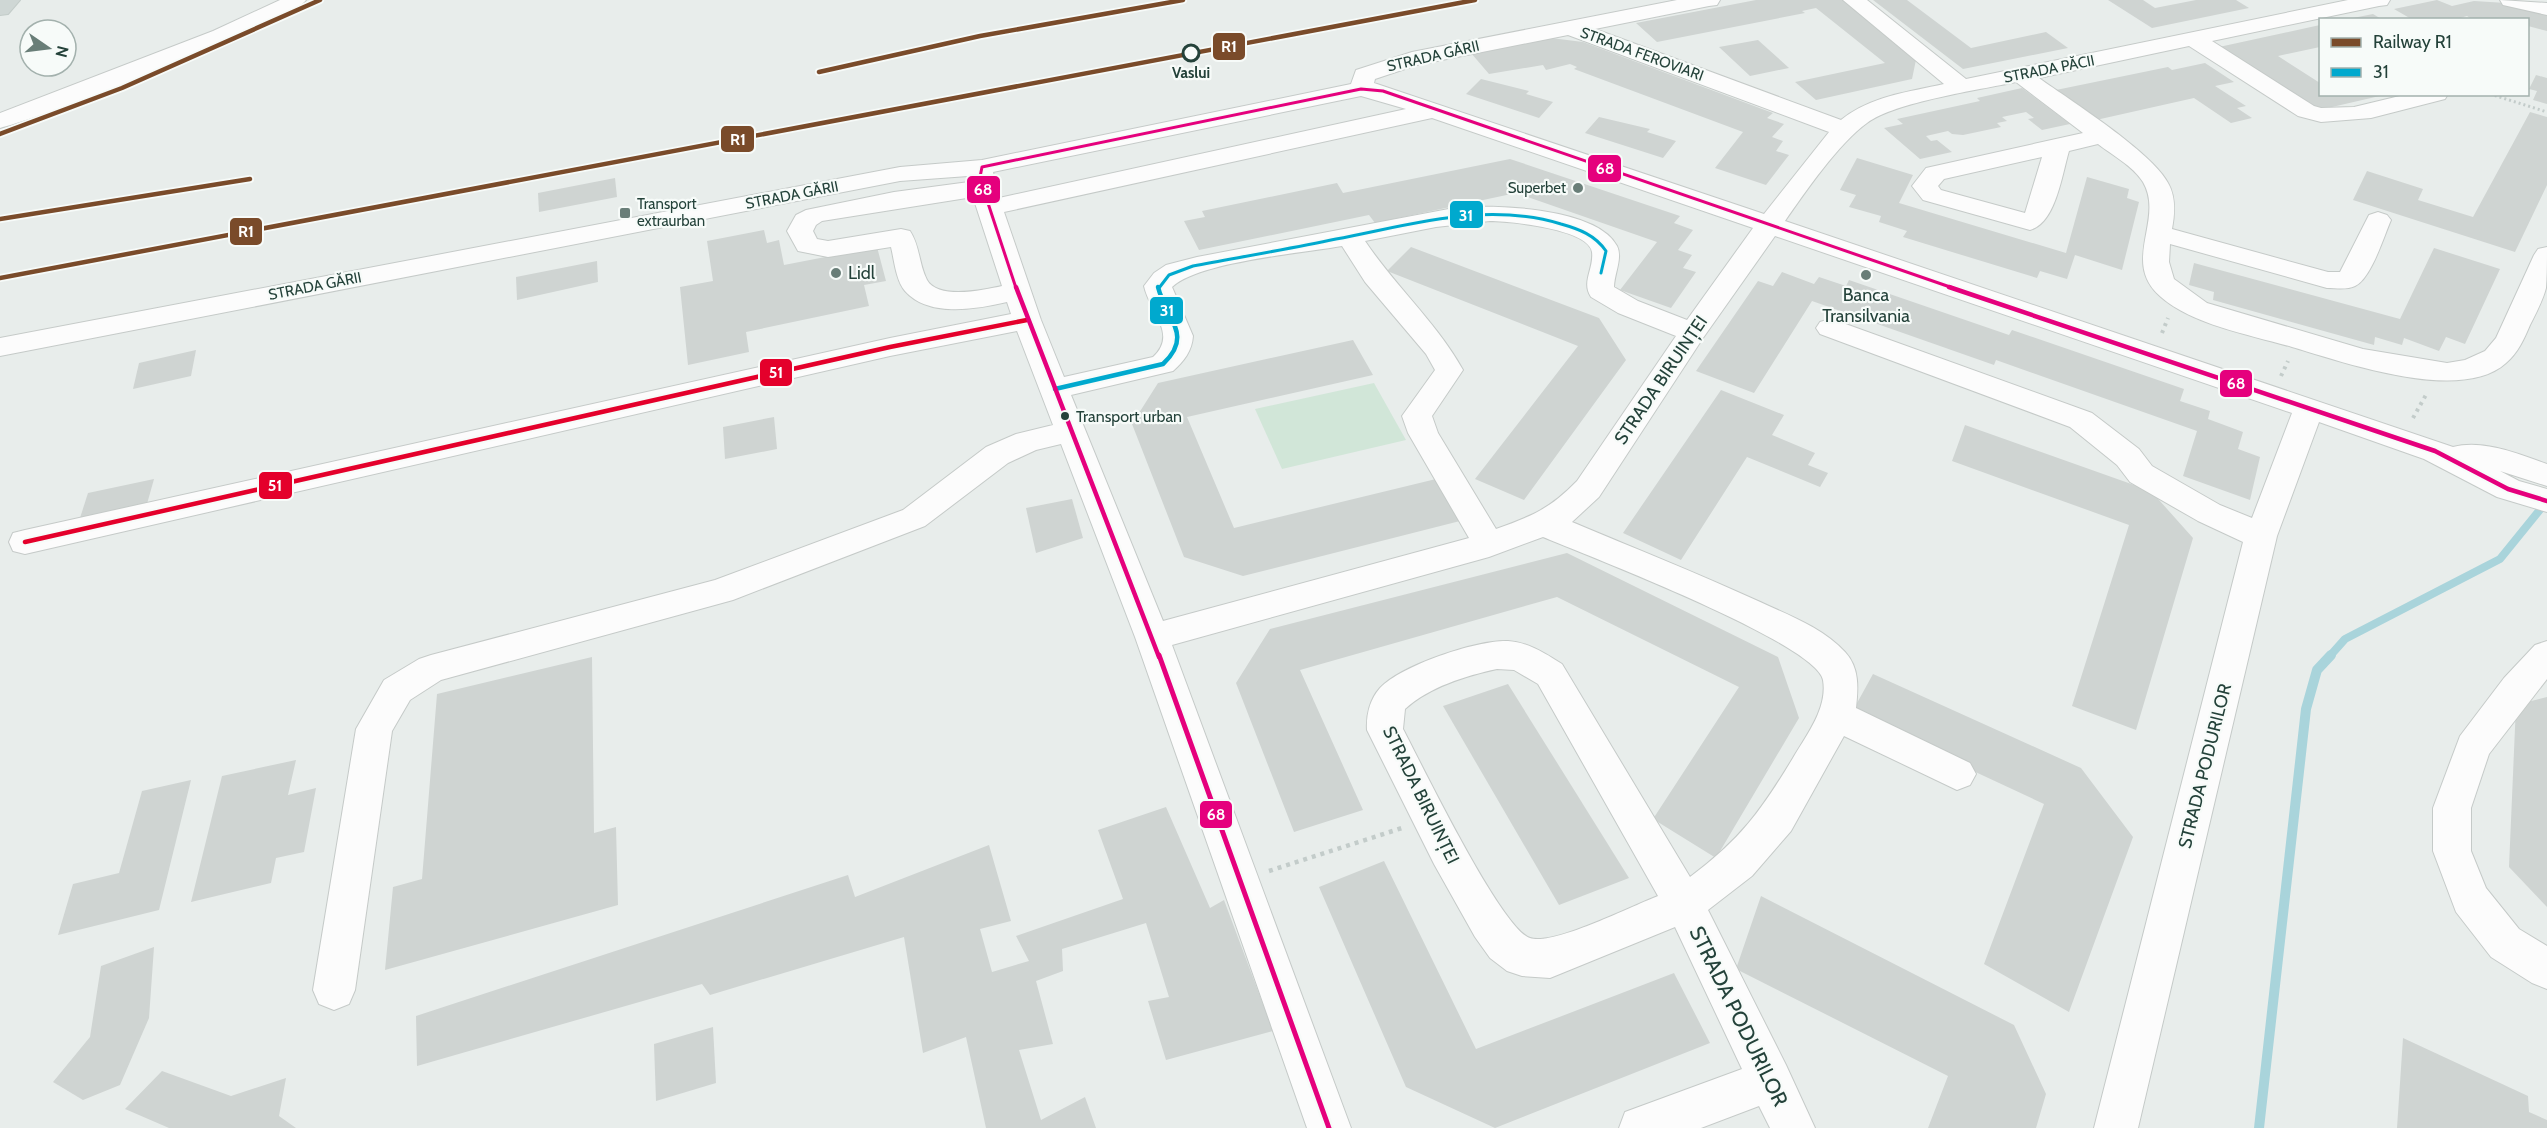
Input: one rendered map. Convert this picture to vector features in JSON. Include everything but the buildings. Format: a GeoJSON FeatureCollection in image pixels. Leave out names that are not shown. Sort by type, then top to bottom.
{"type":"FeatureCollection","features":[{"type":"Feature","properties":{"kind":"main road"},"geometry":{"type":"LineString","coordinates":[[0,9],[9,0]]}},
{"type":"Feature","properties":{"kind":"street"},"geometry":{"type":"LineString","coordinates":[[0,121],[54,103],[213,39],[275,13],[295,0]]}},
{"type":"Feature","properties":{"kind":"street","name":"STRADA FEROVIARI"},"geometry":{"type":"LineString","coordinates":[[1571,28],[1709,0]]}},
{"type":"Feature","properties":{"kind":"street"},"geometry":{"type":"LineString","coordinates":[[1854,0],[1962,87]]}},
{"type":"Feature","properties":{"kind":"street"},"geometry":{"type":"LineString","coordinates":[[2511,0],[2547,9]]}},
{"type":"Feature","properties":{"kind":"street"},"geometry":{"type":"LineString","coordinates":[[2373,1],[2393,18]]}},
{"type":"Feature","properties":{"kind":"street","name":"STRADA PĂCII"},"geometry":{"type":"LineString","coordinates":[[1769,226],[1844,129],[1860,116],[1884,105],[2373,1]]}},
{"type":"Feature","properties":{"kind":"street","name":"STRADA FEROVIARI"},"geometry":{"type":"LineString","coordinates":[[1571,28],[1844,129]]}},
{"type":"Feature","properties":{"kind":"street","name":"STRADA GĂRII"},"geometry":{"type":"LineString","coordinates":[[984,188],[1361,89],[1364,75],[1396,63],[1571,28]]}},
{"type":"Feature","properties":{"kind":"street"},"geometry":{"type":"LineString","coordinates":[[2195,40],[2306,111],[2317,115],[2340,116],[2429,96]]}},
{"type":"Feature","properties":{"kind":"street"},"geometry":{"type":"LineString","coordinates":[[2021,75],[2146,169],[2156,181],[2163,198],[2156,247],[2159,277],[2174,294],[2197,309],[2297,341],[2408,368],[2447,373],[2471,369],[2495,358],[2509,342],[2547,255]]}},
{"type":"Feature","properties":{"kind":"street"},"geometry":{"type":"LineString","coordinates":[[1361,89],[1383,91],[1769,226],[2435,451],[2508,489],[2547,501]]}},
{"type":"Feature","properties":{"kind":"street","name":"STRADA GĂRII"},"geometry":{"type":"LineString","coordinates":[[0,347],[900,174],[984,188],[1435,110]]}},
{"type":"Feature","properties":{"kind":"street"},"geometry":{"type":"LineString","coordinates":[[2058,146],[2036,218],[2030,222],[1932,195],[1925,186],[1935,173],[2102,136]]}},
{"type":"Feature","properties":{"kind":"street"},"geometry":{"type":"LineString","coordinates":[[901,237],[828,249],[807,245],[800,231],[805,220],[815,215],[894,200],[984,188],[1022,306],[1152,637],[1242,879],[1329,1128]]}},
{"type":"Feature","properties":{"kind":"street"},"geometry":{"type":"LineString","coordinates":[[894,200],[901,237],[915,286],[926,295],[952,301],[974,300],[1022,306]]}},
{"type":"Feature","properties":{"kind":"street"},"geometry":{"type":"LineString","coordinates":[[1055,389],[1163,364],[1177,353],[1181,338],[1160,296],[1158,286],[1176,271],[1424,222],[1490,213],[1517,214],[1589,234],[1606,250],[1606,258],[1599,279],[1601,291],[1610,298],[1694,332]]}},
{"type":"Feature","properties":{"kind":"street"},"geometry":{"type":"LineString","coordinates":[[2159,233],[2327,280],[2346,280],[2354,274],[2378,220]]}},
{"type":"Feature","properties":{"kind":"street","name":"STRADA BIRUINȚEI"},"geometry":{"type":"LineString","coordinates":[[1152,637],[1489,545],[1544,524],[1568,510],[1588,489],[1769,226]]}},
{"type":"Feature","properties":{"kind":"street"},"geometry":{"type":"LineString","coordinates":[[1348,237],[1375,276],[1438,350],[1449,370],[1444,384],[1425,401],[1417,416],[1423,433],[1489,545]]}},
{"type":"Feature","properties":{"kind":"street"},"geometry":{"type":"LineString","coordinates":[[25,542],[890,347],[1022,306]]}},
{"type":"Feature","properties":{"kind":"street"},"geometry":{"type":"LineString","coordinates":[[1830,328],[2081,420],[2128,457],[2140,474],[2209,513],[2261,536]]}},
{"type":"Feature","properties":{"kind":"street","name":"STRADA PODURILOR"},"geometry":{"type":"LineString","coordinates":[[2116,1128],[2261,536],[2309,408]]}},
{"type":"Feature","properties":{"kind":"street"},"geometry":{"type":"LineString","coordinates":[[334,990],[374,729],[397,690],[431,669],[721,591],[914,518],[997,455],[1028,442],[1070,431]]}},
{"type":"Feature","properties":{"kind":"street"},"geometry":{"type":"LineString","coordinates":[[2435,451],[2505,461],[2547,475]]}},
{"type":"Feature","properties":{"kind":"street","name":"STRADA BIRUINȚEI"},"geometry":{"type":"LineString","coordinates":[[1544,524],[1714,595],[1809,642],[1834,663],[1841,681],[1837,716],[1778,819],[1738,864],[1684,904],[1550,959],[1522,957],[1504,944],[1489,924],[1385,730],[1384,714],[1392,698],[1406,687],[1478,660],[1506,654],[1528,660],[1550,674],[1684,904]]}},
{"type":"Feature","properties":{"kind":"street"},"geometry":{"type":"LineString","coordinates":[[2547,655],[2517,688],[2473,747],[2452,808],[2452,851],[2470,899],[2505,943],[2547,969]]}},
{"type":"Feature","properties":{"kind":"street"},"geometry":{"type":"LineString","coordinates":[[1837,716],[1957,774]]}},
{"type":"Feature","properties":{"kind":"street","name":"STRADA PODURILOR"},"geometry":{"type":"LineString","coordinates":[[1684,904],[1771,1080],[1792,1128]]}},
{"type":"Feature","properties":{"kind":"street"},"geometry":{"type":"LineString","coordinates":[[1641,1128],[1771,1080]]}},
{"type":"Feature","properties":{"kind":"path"},"geometry":{"type":"LineString","coordinates":[[2496,96],[2547,112]]}},
{"type":"Feature","properties":{"kind":"path"},"geometry":{"type":"LineString","coordinates":[[2273,395],[2297,341]]}},
{"type":"Feature","properties":{"kind":"path"},"geometry":{"type":"LineString","coordinates":[[1242,879],[1431,819]]}},
{"type":"Feature","properties":{"kind":"green space"},"geometry":{"type":"Polygon","coordinates":[[[1374,383],[1406,440],[1282,469],[1255,409],[1374,383]]]}},
{"type":"Feature","properties":{"kind":"waterway"},"geometry":{"type":"LineString","coordinates":[[2329,657],[2345,639],[2500,559],[2547,501]]}},
{"type":"Feature","properties":{"kind":"waterway"},"geometry":{"type":"LineString","coordinates":[[2259,1128],[2306,709],[2317,670],[2331,655]]}},
{"type":"Feature","properties":{"kind":"rail line","name":"R1"},"geometry":{"type":"LineString","coordinates":[[0,134],[122,88],[320,0]]}},
{"type":"Feature","properties":{"kind":"rail line","name":"R1"},"geometry":{"type":"LineString","coordinates":[[819,72],[980,36],[1183,0]]}},
{"type":"Feature","properties":{"kind":"rail line","name":"R1"},"geometry":{"type":"LineString","coordinates":[[0,278],[1475,0]]}},
{"type":"Feature","properties":{"kind":"rail line","name":"R1"},"geometry":{"type":"LineString","coordinates":[[0,219],[250,179]]}},
{"type":"Feature","properties":{"kind":"transit line","name":"68"},"geometry":{"type":"LineString","coordinates":[[1329,1128],[1152,637],[1027,320],[983,188],[980,177],[982,167],[1361,89],[1383,91],[1769,226],[2435,451],[2508,489],[2547,501]]}},
{"type":"Feature","properties":{"kind":"transit line","name":"31"},"geometry":{"type":"LineString","coordinates":[[1055,389],[1163,364],[1174,354],[1179,336],[1161,298],[1158,286],[1165,278],[1193,266],[1423,221],[1501,213],[1554,222],[1588,234],[1600,242],[1606,251],[1601,273]]}},
{"type":"Feature","properties":{"kind":"transit line","name":"51"},"geometry":{"type":"LineString","coordinates":[[25,542],[890,347],[1027,320]]}},
{"type":"Feature","properties":{"kind":"place","name":"Vaslui"},"geometry":{"type":"Point","coordinates":[1191,53]}},
{"type":"Feature","properties":{"kind":"place","name":"Superbet"},"geometry":{"type":"Point","coordinates":[1578,188]}},
{"type":"Feature","properties":{"kind":"place","name":"Transport extraurban"},"geometry":{"type":"Point","coordinates":[625,213]}},
{"type":"Feature","properties":{"kind":"place","name":"Lidl"},"geometry":{"type":"Point","coordinates":[836,273]}},
{"type":"Feature","properties":{"kind":"place","name":"Banca Transilvania"},"geometry":{"type":"Point","coordinates":[1866,275]}},
{"type":"Feature","properties":{"kind":"place","name":"Transport urban"},"geometry":{"type":"Point","coordinates":[1065,416]}}]}
